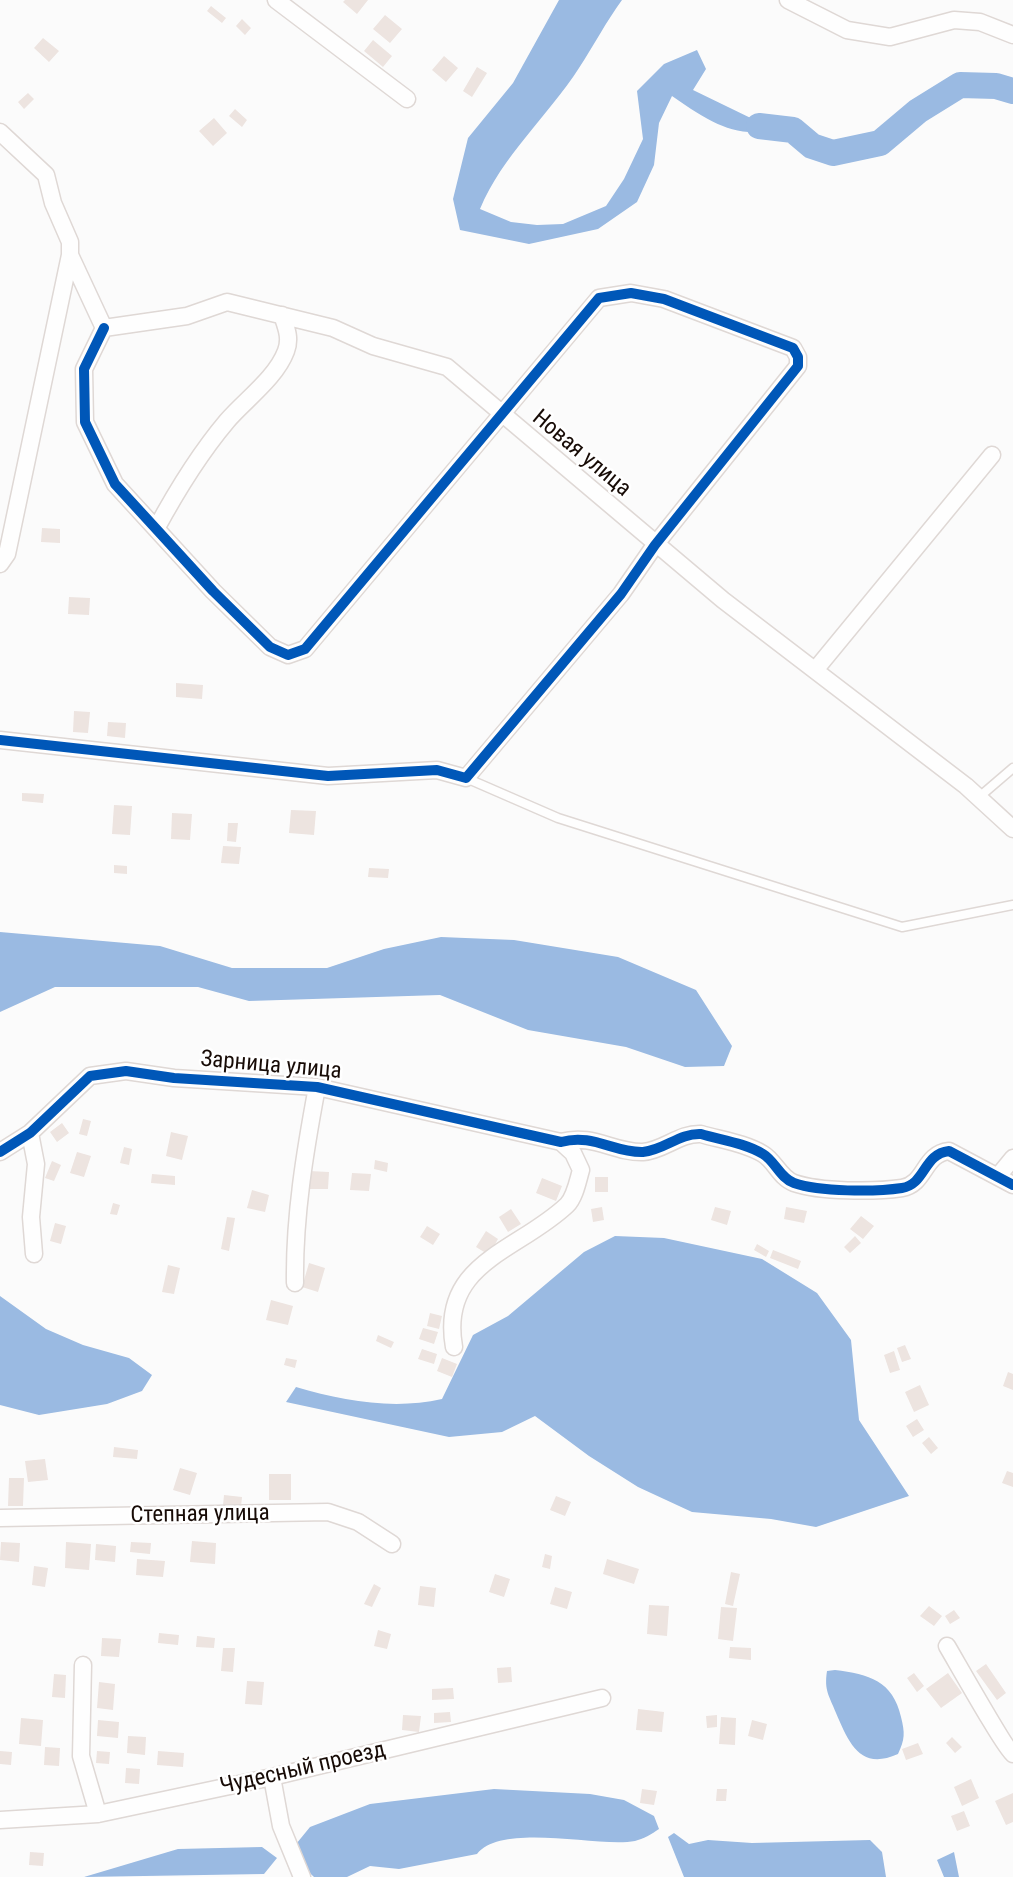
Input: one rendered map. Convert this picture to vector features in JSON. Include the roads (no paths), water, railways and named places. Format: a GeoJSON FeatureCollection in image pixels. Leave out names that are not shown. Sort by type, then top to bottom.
{"type":"FeatureCollection","features":[{"type":"Feature","properties":{"kind":"street"},"geometry":{"type":"LineString","coordinates":[[276,0],[407,99]]}},
{"type":"Feature","properties":{"kind":"street"},"geometry":{"type":"LineString","coordinates":[[788,0],[847,30],[890,37],[954,20],[980,22],[1013,35]]}},
{"type":"Feature","properties":{"kind":"street"},"geometry":{"type":"LineString","coordinates":[[0,132],[46,175],[53,203],[69,242],[70,255],[7,554],[0,564]]}},
{"type":"Feature","properties":{"kind":"street"},"geometry":{"type":"LineString","coordinates":[[0,740],[328,776],[437,770],[466,778],[621,594],[655,545],[798,366],[798,357],[793,348],[664,299],[631,293],[599,298],[305,649],[288,655],[270,647],[116,484],[85,422],[84,369],[104,328],[70,255]]}},
{"type":"Feature","properties":{"kind":"street","name":"Новая улица"},"geometry":{"type":"LineString","coordinates":[[104,328],[187,316],[227,302],[333,328],[373,346],[447,367],[655,545],[816,669],[1013,829]]}},
{"type":"Feature","properties":{"kind":"street"},"geometry":{"type":"LineString","coordinates":[[156,529],[170,502],[226,422],[271,373],[286,352],[289,333],[282,315]]}},
{"type":"Feature","properties":{"kind":"street"},"geometry":{"type":"LineString","coordinates":[[816,669],[992,455]]}},
{"type":"Feature","properties":{"kind":"street","name":"Зарница улица"},"geometry":{"type":"LineString","coordinates":[[0,1152],[30,1133],[90,1076],[125,1071],[174,1078],[317,1087],[561,1142],[578,1138],[640,1152],[662,1149],[691,1134],[701,1135],[765,1155],[785,1178],[794,1183],[829,1188],[904,1188],[918,1180],[929,1160],[938,1152],[949,1151],[999,1175],[1013,1185]]}},
{"type":"Feature","properties":{"kind":"street"},"geometry":{"type":"LineString","coordinates":[[295,1283],[294,1249],[305,1152],[317,1087]]}},
{"type":"Feature","properties":{"kind":"street"},"geometry":{"type":"LineString","coordinates":[[30,1133],[36,1164],[31,1217],[34,1254]]}},
{"type":"Feature","properties":{"kind":"street"},"geometry":{"type":"LineString","coordinates":[[454,1347],[450,1324],[454,1305],[468,1276],[569,1203],[581,1170],[573,1153],[561,1142]]}},
{"type":"Feature","properties":{"kind":"street"},"geometry":{"type":"LineString","coordinates":[[999,1175],[1013,1158]]}},
{"type":"Feature","properties":{"kind":"street","name":"Степная улица"},"geometry":{"type":"LineString","coordinates":[[0,1518],[328,1512],[358,1522],[393,1544]]}},
{"type":"Feature","properties":{"kind":"street"},"geometry":{"type":"LineString","coordinates":[[947,1646],[996,1726],[1006,1750],[1013,1754]]}},
{"type":"Feature","properties":{"kind":"street"},"geometry":{"type":"LineString","coordinates":[[83,1665],[81,1756],[98,1814]]}},
{"type":"Feature","properties":{"kind":"street","name":"Чудесный проезд"},"geometry":{"type":"LineString","coordinates":[[0,1820],[98,1814],[272,1777],[602,1698]]}},
{"type":"Feature","properties":{"kind":"street"},"geometry":{"type":"LineString","coordinates":[[272,1777],[281,1826],[302,1877]]}},
{"type":"Feature","properties":{"kind":"lane"},"geometry":{"type":"LineString","coordinates":[[978,798],[1013,768]]}},
{"type":"Feature","properties":{"kind":"lane"},"geometry":{"type":"LineString","coordinates":[[466,778],[558,818],[902,928],[1013,905]]}},
{"type":"Feature","properties":{"kind":"water"},"geometry":{"type":"Polygon","coordinates":[[[559,0],[622,0],[567,86],[500,171],[480,209],[511,222],[537,225],[563,224],[606,206],[624,179],[643,139],[637,91],[664,64],[697,50],[706,69],[693,90],[763,124],[793,130],[757,133],[728,128],[702,116],[672,96],[659,123],[654,165],[637,202],[598,229],[529,244],[460,230],[453,199],[468,138],[513,83],[559,0]]]}},
{"type":"Feature","properties":{"kind":"water"},"geometry":{"type":"Polygon","coordinates":[[[0,932],[160,946],[232,968],[327,968],[384,949],[441,937],[514,940],[618,957],[696,990],[732,1046],[724,1066],[685,1067],[626,1047],[528,1030],[440,995],[249,1001],[198,987],[55,987],[0,1012],[0,932]]]}},
{"type":"Feature","properties":{"kind":"water"},"geometry":{"type":"Polygon","coordinates":[[[615,1236],[664,1238],[762,1259],[817,1293],[851,1340],[859,1420],[909,1496],[816,1527],[771,1519],[692,1512],[638,1487],[589,1456],[535,1416],[502,1432],[449,1437],[286,1402],[296,1387],[332,1396],[387,1404],[442,1399],[473,1335],[508,1316],[584,1252],[615,1236]]]}},
{"type":"Feature","properties":{"kind":"water"},"geometry":{"type":"Polygon","coordinates":[[[0,1296],[46,1329],[83,1345],[129,1358],[152,1375],[142,1391],[107,1404],[39,1415],[0,1405],[0,1296]]]}},
{"type":"Feature","properties":{"kind":"water"},"geometry":{"type":"Polygon","coordinates":[[[835,1670],[869,1677],[886,1687],[892,1695],[904,1732],[898,1754],[874,1759],[865,1756],[851,1744],[827,1688],[827,1671],[835,1670]]]}},
{"type":"Feature","properties":{"kind":"water"},"geometry":{"type":"Polygon","coordinates":[[[494,1789],[590,1794],[624,1800],[654,1816],[659,1829],[635,1841],[508,1839],[490,1845],[477,1854],[399,1869],[370,1866],[347,1877],[314,1877],[295,1859],[292,1849],[310,1827],[370,1804],[494,1789]]]}},
{"type":"Feature","properties":{"kind":"water"},"geometry":{"type":"Polygon","coordinates":[[[674,1833],[689,1844],[708,1840],[752,1843],[870,1840],[882,1852],[886,1877],[684,1877],[668,1837],[674,1833]]]}},
{"type":"Feature","properties":{"kind":"water"},"geometry":{"type":"Polygon","coordinates":[[[262,1847],[277,1858],[264,1874],[84,1877],[178,1849],[262,1847]]]}},
{"type":"Feature","properties":{"kind":"water"},"geometry":{"type":"Polygon","coordinates":[[[954,1852],[959,1877],[944,1877],[937,1860],[954,1852]]]}},
{"type":"Feature","properties":{"kind":"waterway"},"geometry":{"type":"LineString","coordinates":[[759,126],[793,130],[812,146],[833,153],[880,143],[918,111],[960,85],[996,86],[1013,91]]}}]}
